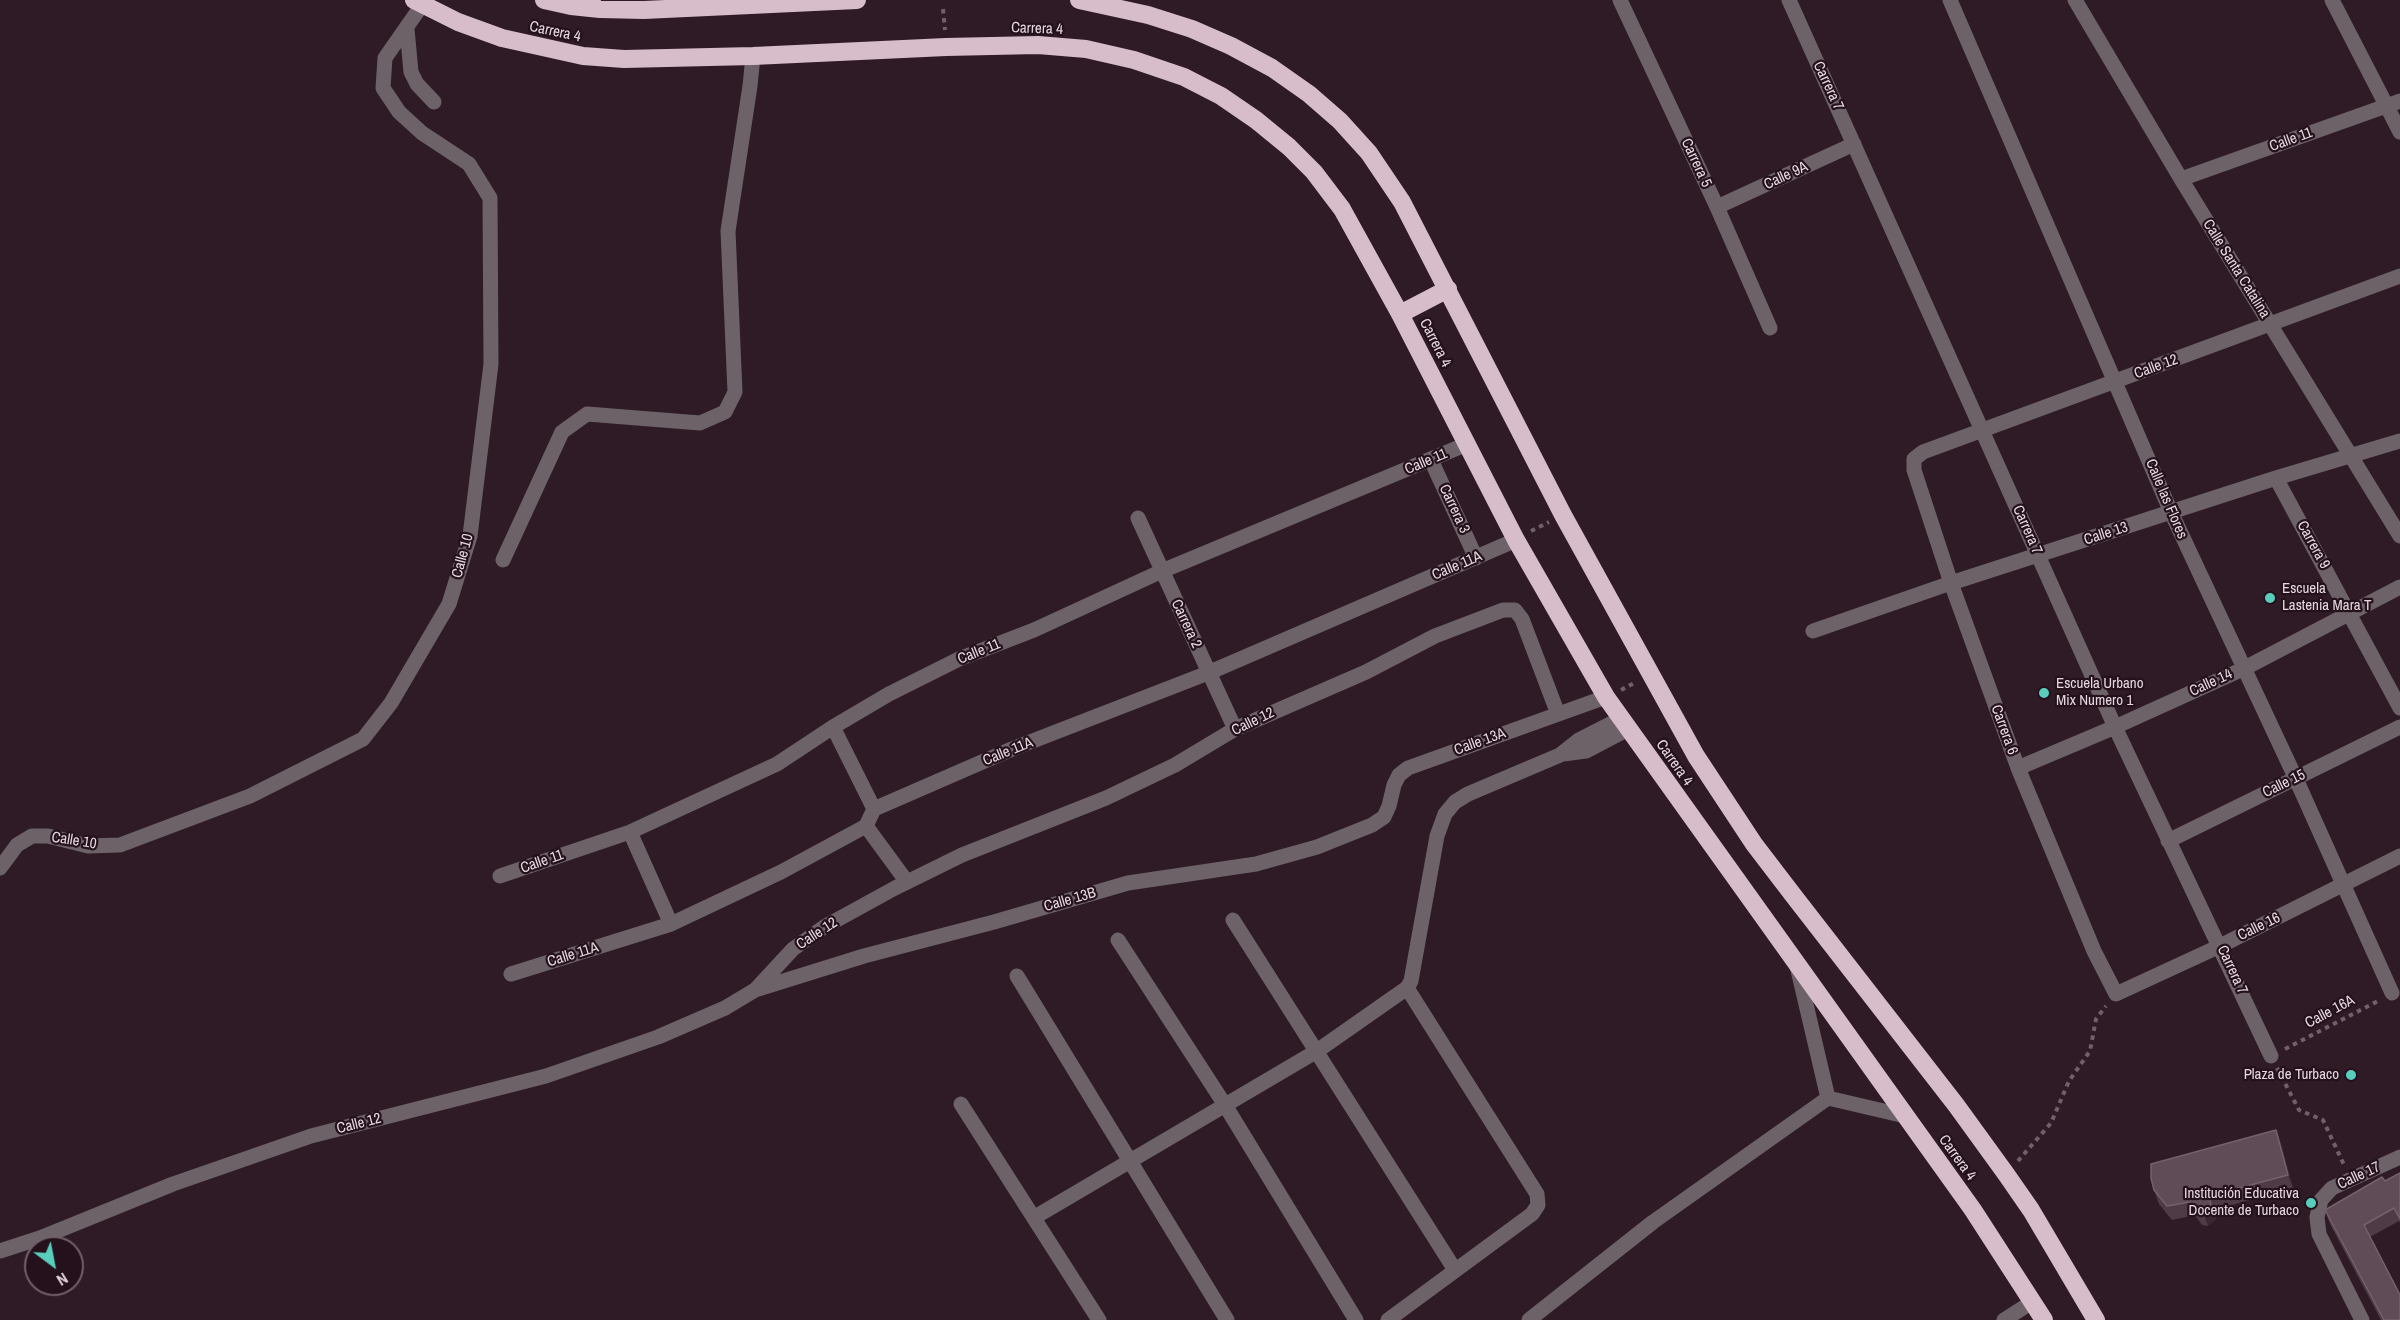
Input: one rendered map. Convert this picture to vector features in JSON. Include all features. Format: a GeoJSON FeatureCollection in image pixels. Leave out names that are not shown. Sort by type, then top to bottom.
{"type":"FeatureCollection","features":[{"type":"Feature","properties":{"kind":"highway","name":"Carrera 4"},"geometry":{"type":"LineString","coordinates":[[544,0],[600,9],[856,0]]}},
{"type":"Feature","properties":{"kind":"highway","name":"Carrera 4"},"geometry":{"type":"LineString","coordinates":[[1079,0],[1148,15],[1192,29],[1232,46],[1272,68],[1310,94],[1340,121],[1369,153],[1402,202],[1563,515],[1696,756],[1786,887],[1956,1105],[2006,1174],[2037,1220],[2096,1320]]}},
{"type":"Feature","properties":{"kind":"highway","name":"Carrera 4"},"geometry":{"type":"LineString","coordinates":[[418,2],[458,22],[502,38],[583,56],[624,58],[753,56],[1038,45],[1095,51],[1134,60],[1184,77],[1221,96],[1256,120],[1289,147],[1314,172],[1342,209],[1400,314],[1467,444],[1612,694],[1624,724],[1973,1210],[2044,1320]]}},
{"type":"Feature","properties":{"kind":"highway"},"geometry":{"type":"LineString","coordinates":[[1400,314],[1448,289]]}},
{"type":"Feature","properties":{"kind":"street","name":"Carrera 5"},"geometry":{"type":"LineString","coordinates":[[1620,0],[1717,207],[1770,328]]}},
{"type":"Feature","properties":{"kind":"street","name":"Carrera 7"},"geometry":{"type":"LineString","coordinates":[[1789,0],[2115,727],[2271,1056]]}},
{"type":"Feature","properties":{"kind":"street","name":"Calle las Flores"},"geometry":{"type":"LineString","coordinates":[[1950,0],[2171,512],[2296,779],[2392,993]]}},
{"type":"Feature","properties":{"kind":"street","name":"Calle Santa Catalina"},"geometry":{"type":"LineString","coordinates":[[2075,0],[2181,179],[2400,536]]}},
{"type":"Feature","properties":{"kind":"street"},"geometry":{"type":"LineString","coordinates":[[2332,0],[2393,103],[2400,132]]}},
{"type":"Feature","properties":{"kind":"street","name":"Calle 10"},"geometry":{"type":"LineString","coordinates":[[0,868],[17,845],[32,836],[48,836],[88,846],[120,845],[250,796],[363,739],[392,704],[449,604],[470,536],[491,364],[490,198],[469,164],[422,133],[399,112],[383,88],[385,58],[407,29],[418,2]]}},
{"type":"Feature","properties":{"kind":"street"},"geometry":{"type":"LineString","coordinates":[[407,29],[411,72],[417,84],[434,102]]}},
{"type":"Feature","properties":{"kind":"street"},"geometry":{"type":"LineString","coordinates":[[503,560],[562,432],[587,414],[700,423],[725,412],[735,392],[728,231],[753,56]]}},
{"type":"Feature","properties":{"kind":"street","name":"Calle 11"},"geometry":{"type":"LineString","coordinates":[[2181,179],[2393,103]]}},
{"type":"Feature","properties":{"kind":"street","name":"Calle 9A"},"geometry":{"type":"LineString","coordinates":[[1717,207],[1854,144]]}},
{"type":"Feature","properties":{"kind":"street","name":"Calle 12"},"geometry":{"type":"LineString","coordinates":[[1914,459],[1923,452],[2400,276]]}},
{"type":"Feature","properties":{"kind":"street","name":"Calle 13"},"geometry":{"type":"LineString","coordinates":[[1813,631],[1951,583],[2276,478],[2400,441]]}},
{"type":"Feature","properties":{"kind":"street","name":"Calle 11"},"geometry":{"type":"LineString","coordinates":[[500,876],[630,832],[777,764],[889,694],[959,659],[1034,630],[1162,572],[1467,444]]}},
{"type":"Feature","properties":{"kind":"street","name":"Carrera 6"},"geometry":{"type":"LineString","coordinates":[[1914,459],[1914,470],[1951,583],[2018,768],[2094,951],[2116,994]]}},
{"type":"Feature","properties":{"kind":"street","name":"Carrera 3"},"geometry":{"type":"LineString","coordinates":[[1431,460],[1476,558]]}},
{"type":"Feature","properties":{"kind":"street","name":"Carrera 9"},"geometry":{"type":"LineString","coordinates":[[2276,478],[2400,708]]}},
{"type":"Feature","properties":{"kind":"street","name":"Carrera 2"},"geometry":{"type":"LineString","coordinates":[[1138,518],[1235,729]]}},
{"type":"Feature","properties":{"kind":"street","name":"Calle 11A"},"geometry":{"type":"LineString","coordinates":[[874,809],[1012,749],[1208,673],[1522,536]]}},
{"type":"Feature","properties":{"kind":"street","name":"Calle 14"},"geometry":{"type":"LineString","coordinates":[[2018,768],[2243,669],[2400,587]]}},
{"type":"Feature","properties":{"kind":"street","name":"Calle 12"},"geometry":{"type":"LineString","coordinates":[[0,1251],[40,1238],[173,1184],[311,1137],[546,1076],[658,1037],[725,1008],[755,990],[793,949],[808,938],[907,882],[962,855],[1106,798],[1175,765],[1235,729],[1366,672],[1435,636],[1503,610],[1515,610],[1522,619],[1558,714]]}},
{"type":"Feature","properties":{"kind":"street","name":"Calle 13A"},"geometry":{"type":"LineString","coordinates":[[1384,817],[1394,785],[1399,775],[1408,768],[1612,694]]}},
{"type":"Feature","properties":{"kind":"street"},"geometry":{"type":"LineString","coordinates":[[1035,1217],[1317,1050],[1407,988],[1411,981],[1437,836],[1445,814],[1455,802],[1468,794],[1560,754],[1579,740],[1624,724]]}},
{"type":"Feature","properties":{"kind":"street"},"geometry":{"type":"LineString","coordinates":[[833,727],[874,809],[866,826],[907,882]]}},
{"type":"Feature","properties":{"kind":"street","name":"Calle 15"},"geometry":{"type":"LineString","coordinates":[[2168,841],[2400,727]]}},
{"type":"Feature","properties":{"kind":"street","name":"Calle 13B"},"geometry":{"type":"LineString","coordinates":[[755,990],[864,956],[994,922],[1128,883],[1256,864],[1296,853],[1361,830],[1384,817]]}},
{"type":"Feature","properties":{"kind":"street","name":"Calle 11A"},"geometry":{"type":"LineString","coordinates":[[511,974],[671,924],[781,872],[866,826]]}},
{"type":"Feature","properties":{"kind":"street"},"geometry":{"type":"LineString","coordinates":[[630,832],[671,924]]}},
{"type":"Feature","properties":{"kind":"street","name":"Calle 16"},"geometry":{"type":"LineString","coordinates":[[2116,994],[2220,946],[2400,856]]}},
{"type":"Feature","properties":{"kind":"street"},"geometry":{"type":"LineString","coordinates":[[1233,920],[1455,1270]]}},
{"type":"Feature","properties":{"kind":"street"},"geometry":{"type":"LineString","coordinates":[[1118,940],[1225,1105],[1356,1320]]}},
{"type":"Feature","properties":{"kind":"street"},"geometry":{"type":"LineString","coordinates":[[1797,966],[1828,1098]]}},
{"type":"Feature","properties":{"kind":"street"},"geometry":{"type":"LineString","coordinates":[[1017,976],[1227,1320]]}},
{"type":"Feature","properties":{"kind":"street"},"geometry":{"type":"LineString","coordinates":[[1388,1320],[1532,1214],[1538,1206],[1537,1194],[1407,988]]}},
{"type":"Feature","properties":{"kind":"street"},"geometry":{"type":"LineString","coordinates":[[1529,1320],[1653,1222],[1828,1098],[1905,1116]]}},
{"type":"Feature","properties":{"kind":"street"},"geometry":{"type":"LineString","coordinates":[[961,1104],[1099,1320]]}},
{"type":"Feature","properties":{"kind":"street","name":"Calle 17"},"geometry":{"type":"LineString","coordinates":[[2362,1320],[2319,1234],[2317,1216],[2321,1200],[2332,1188],[2400,1157]]}},
{"type":"Feature","properties":{"kind":"street"},"geometry":{"type":"LineString","coordinates":[[2004,1320],[2032,1302]]}},
{"type":"Feature","properties":{"kind":"path"},"geometry":{"type":"LineString","coordinates":[[943,9],[945,34]]}},
{"type":"Feature","properties":{"kind":"path"},"geometry":{"type":"LineString","coordinates":[[1522,536],[1547,523]]}},
{"type":"Feature","properties":{"kind":"path"},"geometry":{"type":"LineString","coordinates":[[1612,694],[1635,682]]}},
{"type":"Feature","properties":{"kind":"path","name":"Calle 16A"},"geometry":{"type":"LineString","coordinates":[[2271,1056],[2392,993]]}},
{"type":"Feature","properties":{"kind":"path"},"geometry":{"type":"LineString","coordinates":[[2006,1174],[2051,1123],[2069,1081],[2090,1051],[2096,1019],[2116,994]]}},
{"type":"Feature","properties":{"kind":"path"},"geometry":{"type":"LineString","coordinates":[[2271,1056],[2299,1110],[2323,1120],[2350,1178]]}},
{"type":"Feature","properties":{"kind":"building"},"geometry":{"type":"Polygon","coordinates":[[[2276,1130],[2288,1175],[2209,1196],[2211,1205],[2203,1212],[2197,1211],[2190,1202],[2167,1206],[2154,1190],[2151,1164],[2276,1130]]]}},
{"type":"Feature","properties":{"kind":"building"},"geometry":{"type":"Polygon","coordinates":[[[2400,1173],[2400,1219],[2394,1208],[2364,1225],[2400,1295],[2400,1320],[2384,1320],[2325,1210],[2382,1177],[2385,1181],[2400,1173]]]}},
{"type":"Feature","properties":{"kind":"place","name":"Escuela Lastenia Mara T"},"geometry":{"type":"Point","coordinates":[2270,598]}},
{"type":"Feature","properties":{"kind":"place","name":"Escuela Urbano Mix Numero 1"},"geometry":{"type":"Point","coordinates":[2044,693]}},
{"type":"Feature","properties":{"kind":"place","name":"Plaza de Turbaco"},"geometry":{"type":"Point","coordinates":[2351,1075]}},
{"type":"Feature","properties":{"kind":"place","name":"Institución Educativa Docente de Turbaco"},"geometry":{"type":"Point","coordinates":[2311,1203]}}]}
